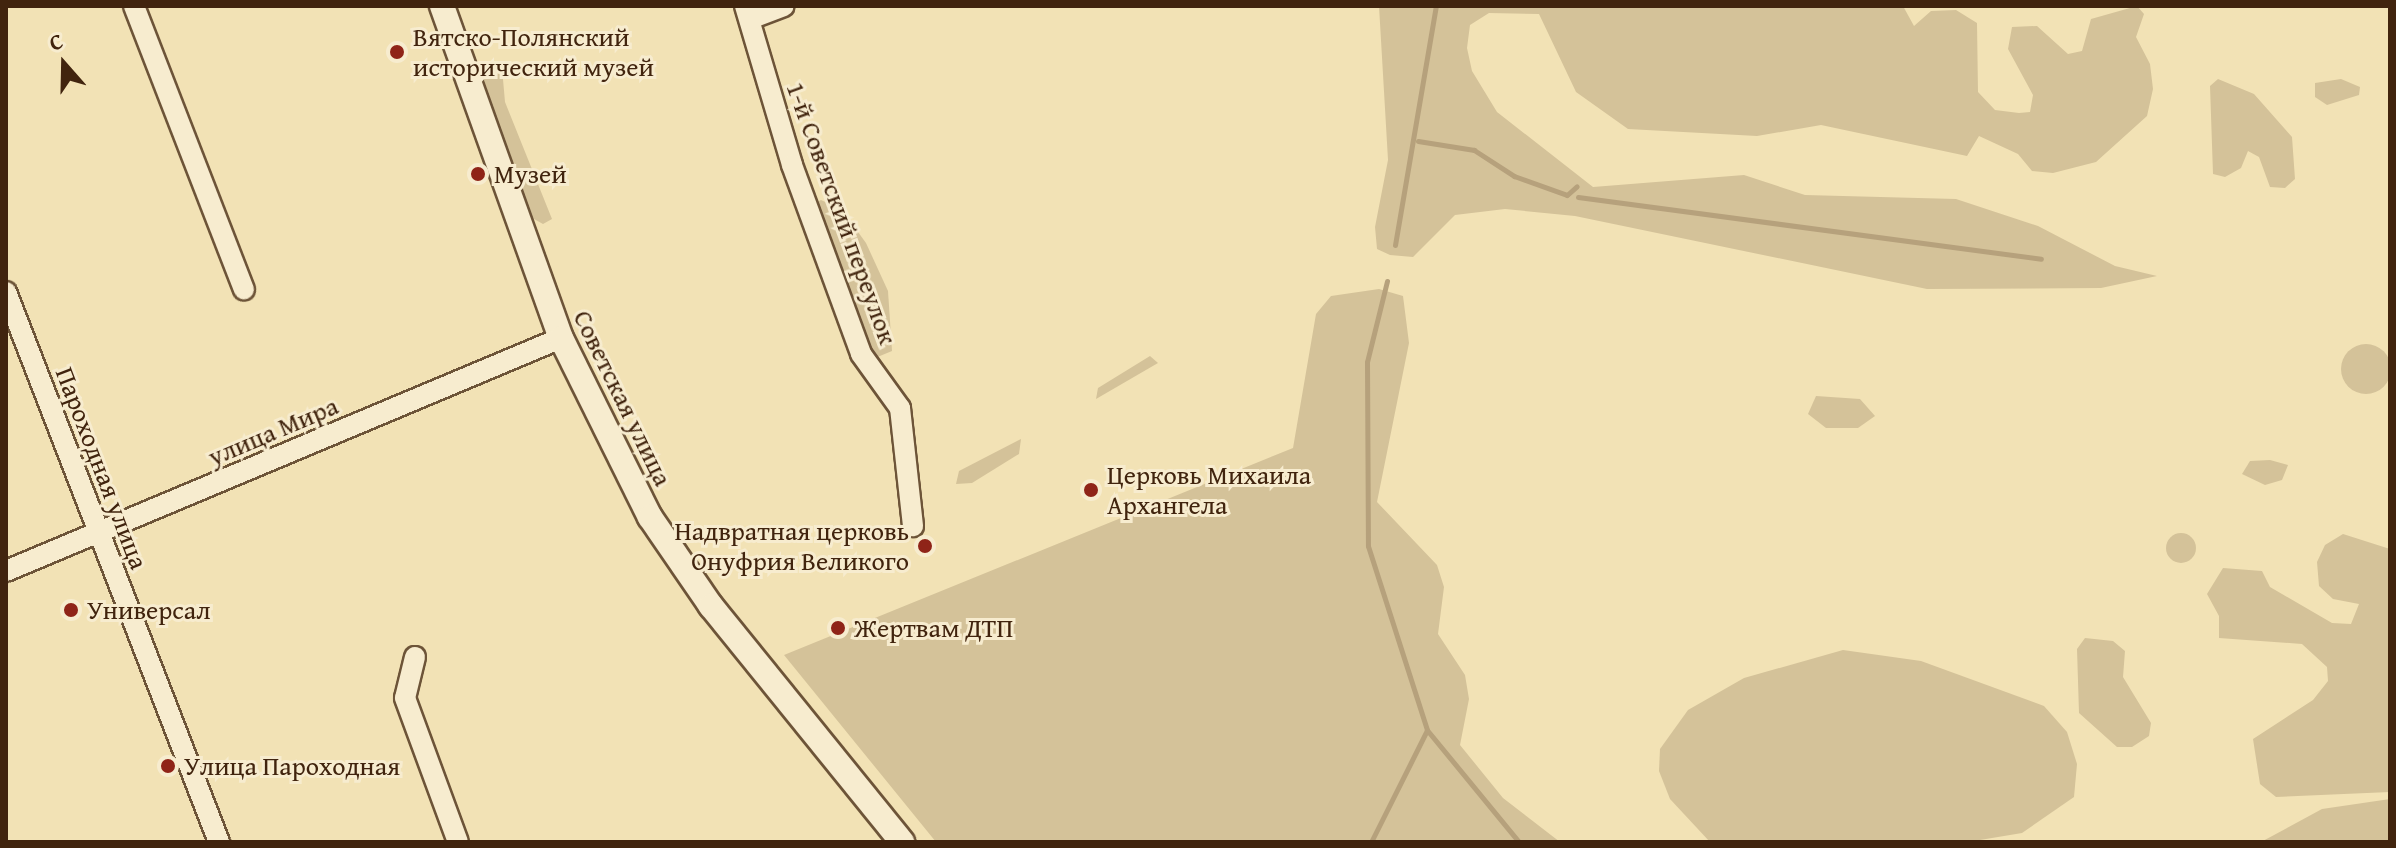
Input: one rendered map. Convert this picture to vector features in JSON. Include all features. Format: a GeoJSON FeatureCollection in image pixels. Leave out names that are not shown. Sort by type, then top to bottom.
{"type":"FeatureCollection","features":[{"type":"Feature","properties":{"kind":"street"},"geometry":{"type":"LineString","coordinates":[[134,6],[244,289]]}},
{"type":"Feature","properties":{"kind":"street","name":"Советская улица"},"geometry":{"type":"LineString","coordinates":[[442,6],[561,338],[650,517],[711,606],[902,842]]}},
{"type":"Feature","properties":{"kind":"street"},"geometry":{"type":"LineString","coordinates":[[747,13],[784,6]]}},
{"type":"Feature","properties":{"kind":"street","name":"1-й Советский переулок"},"geometry":{"type":"LineString","coordinates":[[747,13],[792,165],[861,354],[900,408],[913,526]]}},
{"type":"Feature","properties":{"kind":"street","name":"Пароходная улица"},"geometry":{"type":"LineString","coordinates":[[6,295],[219,842]]}},
{"type":"Feature","properties":{"kind":"street","name":"улица Мира"},"geometry":{"type":"LineString","coordinates":[[6,571],[561,338]]}},
{"type":"Feature","properties":{"kind":"street"},"geometry":{"type":"LineString","coordinates":[[415,657],[405,698],[458,842]]}},
{"type":"Feature","properties":{"kind":"shaded area"},"geometry":{"type":"Polygon","coordinates":[[[1379,6],[1903,6],[1914,26],[1931,11],[1956,10],[1977,23],[1978,92],[1995,110],[2019,113],[2030,112],[2033,95],[2008,49],[2012,27],[2037,26],[2068,54],[2082,51],[2091,19],[2137,6],[2144,14],[2136,37],[2150,64],[2153,89],[2147,116],[2096,162],[2053,173],[2032,171],[2018,154],[1979,136],[1967,156],[1821,125],[1757,136],[1628,129],[1576,92],[1539,14],[1489,13],[1470,25],[1467,48],[1472,71],[1497,112],[1593,187],[1744,175],[1805,195],[1956,199],[2038,226],[2115,266],[2157,276],[2101,288],[1927,289],[1575,216],[1505,209],[1455,215],[1413,257],[1390,255],[1377,249],[1375,227],[1388,160],[1379,6]]]}},
{"type":"Feature","properties":{"kind":"shaded area"},"geometry":{"type":"Polygon","coordinates":[[[478,61],[502,68],[505,102],[552,219],[543,224],[525,214],[478,61]]]}},
{"type":"Feature","properties":{"kind":"shaded area"},"geometry":{"type":"Polygon","coordinates":[[[2218,79],[2254,94],[2292,137],[2295,179],[2285,188],[2270,187],[2259,157],[2248,151],[2241,168],[2225,177],[2213,174],[2210,86],[2218,79]]]}},
{"type":"Feature","properties":{"kind":"shaded area"},"geometry":{"type":"Polygon","coordinates":[[[2341,79],[2360,87],[2359,95],[2327,105],[2315,97],[2315,83],[2341,79]]]}},
{"type":"Feature","properties":{"kind":"shaded area"},"geometry":{"type":"Polygon","coordinates":[[[821,200],[842,210],[866,243],[888,291],[892,351],[875,358],[865,349],[813,204],[821,200]]]}},
{"type":"Feature","properties":{"kind":"shaded area"},"geometry":{"type":"Polygon","coordinates":[[[1379,289],[1403,296],[1409,343],[1377,502],[1437,565],[1444,587],[1438,634],[1465,675],[1469,699],[1460,745],[1503,798],[1560,842],[936,842],[784,655],[1293,448],[1316,314],[1331,296],[1379,289]]]}},
{"type":"Feature","properties":{"kind":"shaded area"},"geometry":{"type":"Polygon","coordinates":[[[2366,344],[2384,351],[2391,369],[2384,387],[2366,394],[2348,387],[2341,369],[2348,351],[2366,344]]]}},
{"type":"Feature","properties":{"kind":"shaded area"},"geometry":{"type":"Polygon","coordinates":[[[1150,356],[1158,363],[1096,399],[1098,388],[1150,356]]]}},
{"type":"Feature","properties":{"kind":"shaded area"},"geometry":{"type":"Polygon","coordinates":[[[1816,396],[1860,399],[1875,416],[1858,428],[1826,428],[1808,414],[1816,396]]]}},
{"type":"Feature","properties":{"kind":"shaded area"},"geometry":{"type":"Polygon","coordinates":[[[1021,439],[1019,454],[972,483],[956,484],[959,471],[1021,439]]]}},
{"type":"Feature","properties":{"kind":"shaded area"},"geometry":{"type":"Polygon","coordinates":[[[2270,460],[2288,465],[2282,480],[2265,485],[2242,474],[2250,461],[2270,460]]]}},
{"type":"Feature","properties":{"kind":"shaded area"},"geometry":{"type":"Polygon","coordinates":[[[2181,533],[2192,537],[2196,548],[2192,559],[2181,563],[2170,559],[2166,548],[2170,537],[2181,533]]]}},
{"type":"Feature","properties":{"kind":"shaded area"},"geometry":{"type":"Polygon","coordinates":[[[2343,534],[2390,549],[2390,792],[2276,797],[2260,784],[2253,739],[2313,700],[2328,681],[2327,667],[2302,644],[2219,638],[2219,616],[2207,594],[2223,568],[2262,571],[2270,587],[2332,623],[2351,624],[2359,604],[2333,599],[2319,586],[2317,562],[2325,545],[2343,534]]]}},
{"type":"Feature","properties":{"kind":"shaded area"},"geometry":{"type":"Polygon","coordinates":[[[2085,638],[2113,641],[2125,651],[2123,677],[2151,723],[2149,736],[2132,747],[2117,747],[2079,713],[2077,649],[2085,638]]]}},
{"type":"Feature","properties":{"kind":"shaded area"},"geometry":{"type":"Polygon","coordinates":[[[1843,650],[1921,661],[2044,706],[2067,732],[2077,764],[2074,797],[2022,833],[1968,842],[1710,842],[1670,799],[1659,771],[1660,749],[1688,710],[1744,678],[1843,650]]]}},
{"type":"Feature","properties":{"kind":"shaded area"},"geometry":{"type":"Polygon","coordinates":[[[2390,799],[2390,842],[2261,842],[2322,809],[2390,799]]]}},
{"type":"Feature","properties":{"kind":"waterway"},"geometry":{"type":"LineString","coordinates":[[1395,245],[1436,6]]}},
{"type":"Feature","properties":{"kind":"waterway"},"geometry":{"type":"LineString","coordinates":[[1418,141],[1474,150],[1514,176],[1567,195],[1577,186]]}},
{"type":"Feature","properties":{"kind":"waterway"},"geometry":{"type":"LineString","coordinates":[[1578,197],[2041,259]]}},
{"type":"Feature","properties":{"kind":"waterway"},"geometry":{"type":"LineString","coordinates":[[1387,281],[1367,362],[1368,546],[1427,730],[1519,842]]}},
{"type":"Feature","properties":{"kind":"waterway"},"geometry":{"type":"LineString","coordinates":[[1371,842],[1427,730]]}},
{"type":"Feature","properties":{"kind":"place","name":"Вятско-Полянский исторический музей"},"geometry":{"type":"Point","coordinates":[397,52]}},
{"type":"Feature","properties":{"kind":"place","name":"Музей"},"geometry":{"type":"Point","coordinates":[478,174]}},
{"type":"Feature","properties":{"kind":"place","name":"Церковь Михаила Архангела"},"geometry":{"type":"Point","coordinates":[1091,490]}},
{"type":"Feature","properties":{"kind":"place","name":"Надвратная церковь Онуфрия Великого"},"geometry":{"type":"Point","coordinates":[925,546]}},
{"type":"Feature","properties":{"kind":"place","name":"Универсал"},"geometry":{"type":"Point","coordinates":[71,610]}},
{"type":"Feature","properties":{"kind":"place","name":"Жертвам ДТП"},"geometry":{"type":"Point","coordinates":[838,628]}},
{"type":"Feature","properties":{"kind":"place","name":"Улица Пароходная"},"geometry":{"type":"Point","coordinates":[168,766]}}]}
